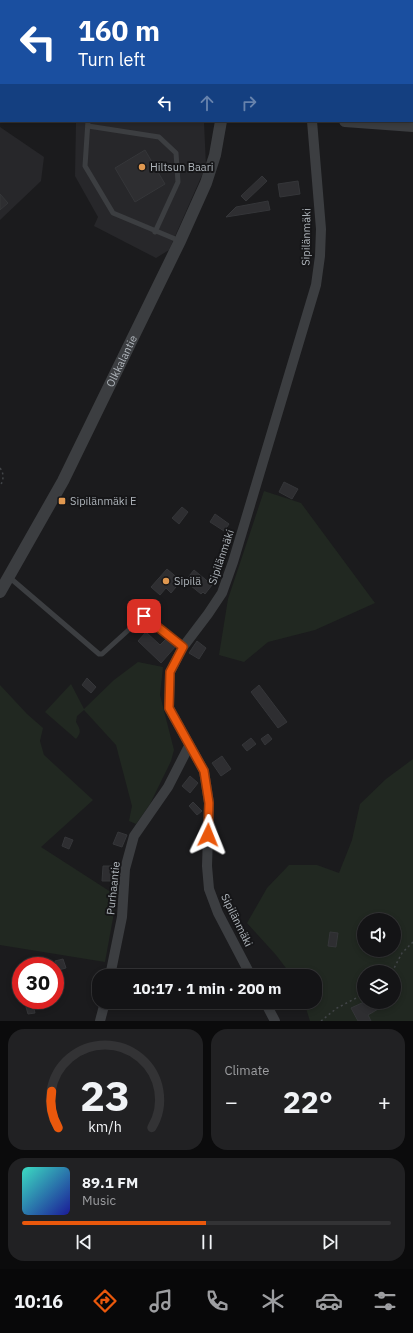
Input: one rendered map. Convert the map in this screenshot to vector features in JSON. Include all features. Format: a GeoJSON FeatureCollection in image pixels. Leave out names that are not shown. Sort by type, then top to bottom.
{"type":"FeatureCollection","features":[{"type":"Feature","properties":{"kind":"street","name":"Olkkalantie"},"geometry":{"type":"LineString","coordinates":[[0,592],[63,481],[180,240],[206,183],[215,156],[220,122]]}},
{"type":"Feature","properties":{"kind":"street","name":"Sipilänmäki"},"geometry":{"type":"LineString","coordinates":[[247,969],[218,913],[209,889],[207,866],[209,803],[204,771],[169,708],[170,672],[183,647],[222,593],[233,562],[316,285],[320,256],[321,229],[312,122]]}},
{"type":"Feature","properties":{"kind":"street"},"geometry":{"type":"LineString","coordinates":[[358,122],[413,126]]}},
{"type":"Feature","properties":{"kind":"street","name":"Purhaantie"},"geometry":{"type":"LineString","coordinates":[[111,969],[122,917],[125,868],[134,836],[168,788],[189,746]]}},
{"type":"Feature","properties":{"kind":"street"},"geometry":{"type":"LineString","coordinates":[[100,1021],[103,1009]]}},
{"type":"Feature","properties":{"kind":"street"},"geometry":{"type":"LineString","coordinates":[[269,1009],[275,1021]]}},
{"type":"Feature","properties":{"kind":"lane"},"geometry":{"type":"LineString","coordinates":[[155,232],[178,182],[176,153],[159,137],[88,124],[84,166],[113,213],[155,232],[180,240]]}},
{"type":"Feature","properties":{"kind":"lane"},"geometry":{"type":"LineString","coordinates":[[8,576],[99,654],[102,654],[144,616],[183,647]]}},
{"type":"Feature","properties":{"kind":"path"},"geometry":{"type":"LineString","coordinates":[[0,468],[3,472],[3,479],[0,487]]}},
{"type":"Feature","properties":{"kind":"path"},"geometry":{"type":"LineString","coordinates":[[396,965],[402,953],[413,942]]}},
{"type":"Feature","properties":{"kind":"path"},"geometry":{"type":"LineString","coordinates":[[321,1021],[337,1008],[357,998]]}},
{"type":"Feature","properties":{"kind":"shaded area"},"geometry":{"type":"Polygon","coordinates":[[[76,122],[204,122],[206,166],[169,250],[156,258],[94,226],[98,217],[75,176],[76,122]]]}},
{"type":"Feature","properties":{"kind":"shaded area"},"geometry":{"type":"Polygon","coordinates":[[[0,127],[44,157],[41,181],[0,220],[0,127]]]}},
{"type":"Feature","properties":{"kind":"shaded area"},"geometry":{"type":"Polygon","coordinates":[[[264,491],[301,503],[375,603],[315,630],[268,642],[244,662],[219,655],[228,599],[264,491]]]}},
{"type":"Feature","properties":{"kind":"shaded area"},"geometry":{"type":"Polygon","coordinates":[[[138,662],[163,667],[160,695],[174,750],[171,761],[150,804],[136,824],[129,821],[132,806],[116,745],[84,710],[77,716],[76,722],[80,732],[76,739],[45,712],[71,684],[84,709],[114,680],[138,662]]]}},
{"type":"Feature","properties":{"kind":"shaded area"},"geometry":{"type":"Polygon","coordinates":[[[0,685],[27,714],[43,728],[40,741],[44,755],[93,800],[41,847],[117,896],[105,962],[0,945],[0,685]]]}},
{"type":"Feature","properties":{"kind":"shaded area"},"geometry":{"type":"Polygon","coordinates":[[[413,759],[413,1021],[310,1021],[306,1009],[322,1009],[322,969],[287,969],[247,923],[267,888],[289,865],[317,865],[339,873],[352,840],[360,804],[386,779],[413,759]]]}},
{"type":"Feature","properties":{"kind":"building"},"geometry":{"type":"Polygon","coordinates":[[[145,150],[165,184],[135,202],[115,168],[145,150]]]}},
{"type":"Feature","properties":{"kind":"building"},"geometry":{"type":"Polygon","coordinates":[[[262,176],[267,181],[246,201],[241,196],[262,176]]]}},
{"type":"Feature","properties":{"kind":"building"},"geometry":{"type":"Polygon","coordinates":[[[298,181],[300,194],[280,197],[278,184],[298,181]]]}},
{"type":"Feature","properties":{"kind":"building"},"geometry":{"type":"Polygon","coordinates":[[[0,194],[8,203],[0,210],[0,194]]]}},
{"type":"Feature","properties":{"kind":"building"},"geometry":{"type":"Polygon","coordinates":[[[268,201],[270,210],[226,217],[236,207],[268,201]]]}},
{"type":"Feature","properties":{"kind":"building"},"geometry":{"type":"Polygon","coordinates":[[[284,482],[298,489],[292,499],[279,492],[284,482]]]}},
{"type":"Feature","properties":{"kind":"building"},"geometry":{"type":"Polygon","coordinates":[[[182,507],[188,512],[179,524],[172,518],[182,507]]]}},
{"type":"Feature","properties":{"kind":"building"},"geometry":{"type":"Polygon","coordinates":[[[215,514],[229,524],[224,531],[210,522],[215,514]]]}},
{"type":"Feature","properties":{"kind":"building","name":"Sipilä"},"geometry":{"type":"Polygon","coordinates":[[[167,569],[181,581],[171,593],[166,588],[160,595],[151,587],[167,569]]]}},
{"type":"Feature","properties":{"kind":"building"},"geometry":{"type":"Polygon","coordinates":[[[194,570],[212,585],[205,594],[203,592],[201,594],[185,581],[194,570]]]}},
{"type":"Feature","properties":{"kind":"building"},"geometry":{"type":"Polygon","coordinates":[[[146,632],[160,645],[166,639],[176,646],[161,663],[138,641],[146,632]]]}},
{"type":"Feature","properties":{"kind":"building"},"geometry":{"type":"Polygon","coordinates":[[[197,641],[206,648],[199,659],[189,653],[197,641]]]}},
{"type":"Feature","properties":{"kind":"building"},"geometry":{"type":"Polygon","coordinates":[[[87,678],[96,687],[91,693],[82,685],[87,678]]]}},
{"type":"Feature","properties":{"kind":"building"},"geometry":{"type":"Polygon","coordinates":[[[259,685],[287,722],[278,728],[251,692],[259,685]]]}},
{"type":"Feature","properties":{"kind":"building"},"geometry":{"type":"Polygon","coordinates":[[[268,734],[272,739],[265,745],[261,739],[268,734]]]}},
{"type":"Feature","properties":{"kind":"building"},"geometry":{"type":"Polygon","coordinates":[[[251,738],[256,744],[247,751],[242,745],[251,738]]]}},
{"type":"Feature","properties":{"kind":"building"},"geometry":{"type":"Polygon","coordinates":[[[222,756],[231,769],[221,776],[212,763],[222,756]]]}},
{"type":"Feature","properties":{"kind":"building"},"geometry":{"type":"Polygon","coordinates":[[[190,776],[198,783],[190,793],[182,786],[190,776]]]}},
{"type":"Feature","properties":{"kind":"building"},"geometry":{"type":"Polygon","coordinates":[[[193,802],[202,811],[197,815],[189,806],[193,802]]]}},
{"type":"Feature","properties":{"kind":"building"},"geometry":{"type":"Polygon","coordinates":[[[118,832],[127,835],[122,847],[113,844],[118,832]]]}},
{"type":"Feature","properties":{"kind":"building"},"geometry":{"type":"Polygon","coordinates":[[[65,837],[73,840],[69,849],[62,846],[65,837]]]}},
{"type":"Feature","properties":{"kind":"building"},"geometry":{"type":"Polygon","coordinates":[[[103,866],[116,866],[115,881],[102,881],[103,866]]]}},
{"type":"Feature","properties":{"kind":"building"},"geometry":{"type":"Polygon","coordinates":[[[330,932],[338,933],[336,947],[328,946],[330,932]]]}},
{"type":"Feature","properties":{"kind":"building"},"geometry":{"type":"Polygon","coordinates":[[[357,1005],[357,1009],[378,1009],[368,1015],[371,1021],[358,1021],[351,1008],[357,1005]]]}},
{"type":"Feature","properties":{"kind":"building"},"geometry":{"type":"Polygon","coordinates":[[[27,1009],[34,1009],[35,1013],[28,1014],[27,1009]]]}},
{"type":"Feature","properties":{"kind":"place","name":"Hiltsun Baari"},"geometry":{"type":"Point","coordinates":[142,167]}},
{"type":"Feature","properties":{"kind":"place","name":"Sipilänmäki E"},"geometry":{"type":"Point","coordinates":[62,501]}},
{"type":"Feature","properties":{"kind":"place","name":"Sipilä"},"geometry":{"type":"Point","coordinates":[166,581]}},
{"type":"Feature","properties":{"kind":"route"},"geometry":{"type":"LineString","coordinates":[[144,616],[183,647],[170,672],[169,708],[204,771],[209,803],[208,835]]}}]}
